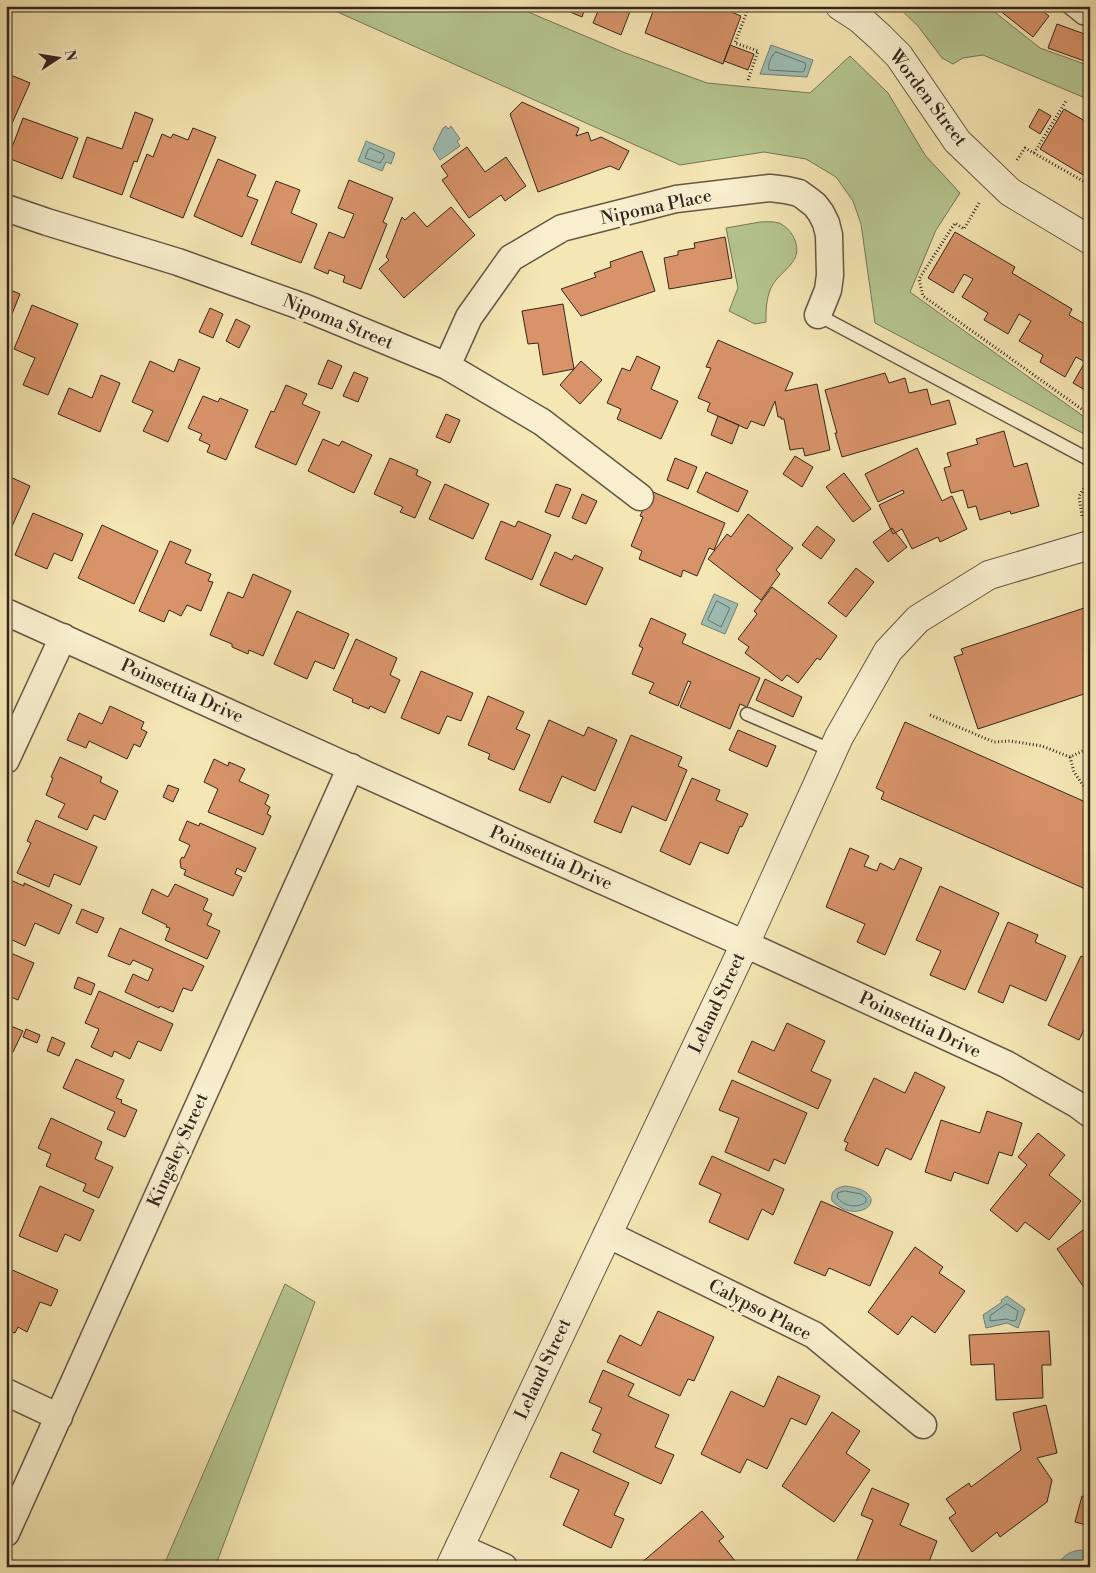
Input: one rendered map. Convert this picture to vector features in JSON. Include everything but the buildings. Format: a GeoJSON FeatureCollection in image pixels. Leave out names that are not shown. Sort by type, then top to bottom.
{"type":"FeatureCollection","features":[{"type":"Feature","properties":{"kind":"street","name":"Worden Street"},"geometry":{"type":"LineString","coordinates":[[840,6],[860,19],[899,56],[957,141],[1010,192],[1090,240]]}},
{"type":"Feature","properties":{"kind":"street","name":"Nipoma Place"},"geometry":{"type":"LineString","coordinates":[[447,366],[469,317],[512,258],[562,228],[676,199],[770,188],[799,193],[815,205],[826,223],[829,235],[830,275],[828,290],[818,315]]}},
{"type":"Feature","properties":{"kind":"street","name":"Nipoma Street"},"geometry":{"type":"LineString","coordinates":[[6,208],[178,262],[306,308],[447,366],[542,422],[640,497]]}},
{"type":"Feature","properties":{"kind":"street","name":"Leland Street"},"geometry":{"type":"LineString","coordinates":[[455,1557],[745,944],[839,737],[888,651],[918,619],[989,575],[1090,545]]}},
{"type":"Feature","properties":{"kind":"street","name":"Poinsettia Drive"},"geometry":{"type":"LineString","coordinates":[[6,612],[745,944],[1006,1064],[1078,1104],[1090,1114]]}},
{"type":"Feature","properties":{"kind":"street"},"geometry":{"type":"LineString","coordinates":[[6,760],[63,637]]}},
{"type":"Feature","properties":{"kind":"street","name":"Kingsley Street"},"geometry":{"type":"LineString","coordinates":[[6,1533],[351,767]]}},
{"type":"Feature","properties":{"kind":"street","name":"Calypso Place"},"geometry":{"type":"LineString","coordinates":[[607,1234],[814,1335],[923,1425]]}},
{"type":"Feature","properties":{"kind":"street"},"geometry":{"type":"LineString","coordinates":[[6,1392],[59,1417]]}},
{"type":"Feature","properties":{"kind":"street"},"geometry":{"type":"LineString","coordinates":[[455,1557],[504,1567]]}},
{"type":"Feature","properties":{"kind":"lane"},"geometry":{"type":"LineString","coordinates":[[1067,6],[1082,18],[1090,20]]}},
{"type":"Feature","properties":{"kind":"lane"},"geometry":{"type":"LineString","coordinates":[[818,315],[1090,460]]}},
{"type":"Feature","properties":{"kind":"lane"},"geometry":{"type":"LineString","coordinates":[[747,714],[833,751]]}},
{"type":"Feature","properties":{"kind":"path"},"geometry":{"type":"LineString","coordinates":[[748,80],[759,50],[736,42],[749,6]]}},
{"type":"Feature","properties":{"kind":"path"},"geometry":{"type":"LineString","coordinates":[[1034,153],[1066,101]]}},
{"type":"Feature","properties":{"kind":"path"},"geometry":{"type":"LineString","coordinates":[[1017,161],[1025,148],[1090,185]]}},
{"type":"Feature","properties":{"kind":"path"},"geometry":{"type":"LineString","coordinates":[[980,203],[964,229],[955,223],[919,279],[923,296],[1090,415]]}},
{"type":"Feature","properties":{"kind":"path"},"geometry":{"type":"LineString","coordinates":[[1082,516],[1079,496],[1090,478]]}},
{"type":"Feature","properties":{"kind":"path"},"geometry":{"type":"LineString","coordinates":[[930,715],[994,742],[1010,741],[1042,746],[1070,757],[1087,749],[1090,744]]}},
{"type":"Feature","properties":{"kind":"path"},"geometry":{"type":"LineString","coordinates":[[1070,757],[1074,772],[1088,791],[1090,800]]}},
{"type":"Feature","properties":{"kind":"green space"},"geometry":{"type":"Polygon","coordinates":[[[324,6],[514,6],[623,52],[707,83],[810,93],[850,56],[888,93],[925,155],[960,193],[936,230],[910,292],[1090,421],[1090,437],[875,323],[861,224],[853,201],[836,177],[806,159],[764,152],[680,165],[324,6]]]}},
{"type":"Feature","properties":{"kind":"green space"},"geometry":{"type":"Polygon","coordinates":[[[897,6],[987,6],[1040,48],[1090,66],[1090,100],[983,55],[963,58],[953,64],[942,58],[918,26],[897,6]]]}},
{"type":"Feature","properties":{"kind":"green space"},"geometry":{"type":"Polygon","coordinates":[[[760,222],[777,222],[783,225],[794,238],[797,253],[769,292],[766,322],[755,324],[729,311],[738,288],[726,228],[760,222]]]}},
{"type":"Feature","properties":{"kind":"green space"},"geometry":{"type":"Polygon","coordinates":[[[285,1284],[315,1302],[215,1567],[163,1567],[285,1284]]]}},
{"type":"Feature","properties":{"kind":"water"},"geometry":{"type":"Polygon","coordinates":[[[771,45],[813,60],[807,77],[760,74],[771,45]]]}},
{"type":"Feature","properties":{"kind":"water"},"geometry":{"type":"Polygon","coordinates":[[[446,126],[448,129],[451,126],[460,139],[457,141],[460,146],[440,160],[433,149],[443,128],[446,126]]]}},
{"type":"Feature","properties":{"kind":"water"},"geometry":{"type":"Polygon","coordinates":[[[366,141],[395,153],[391,164],[386,162],[382,171],[358,161],[366,141]]]}},
{"type":"Feature","properties":{"kind":"water"},"geometry":{"type":"Polygon","coordinates":[[[714,594],[738,604],[725,634],[701,624],[714,594]]]}},
{"type":"Feature","properties":{"kind":"water"},"geometry":{"type":"Polygon","coordinates":[[[845,1186],[861,1190],[869,1195],[871,1201],[869,1206],[862,1210],[853,1211],[843,1209],[832,1201],[834,1190],[845,1186]]]}},
{"type":"Feature","properties":{"kind":"water"},"geometry":{"type":"Polygon","coordinates":[[[1007,1296],[1025,1309],[1018,1328],[1007,1323],[986,1328],[983,1315],[1002,1302],[1001,1300],[1007,1296]]]}},
{"type":"Feature","properties":{"kind":"water"},"geometry":{"type":"Polygon","coordinates":[[[1081,1550],[1087,1563],[1084,1567],[1081,1565],[1078,1567],[1056,1567],[1066,1555],[1081,1550]]]}}]}
